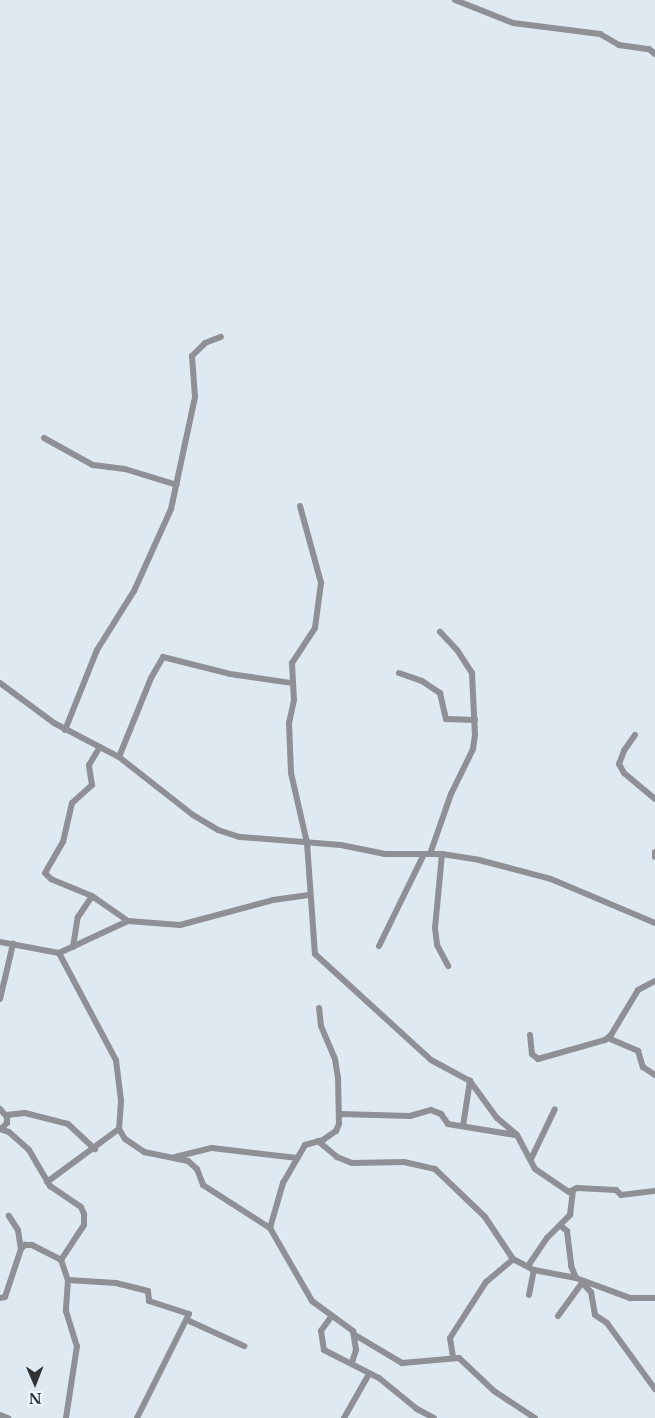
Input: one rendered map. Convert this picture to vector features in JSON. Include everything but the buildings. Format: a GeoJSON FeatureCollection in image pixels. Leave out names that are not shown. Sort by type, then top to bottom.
{"type":"FeatureCollection","features":[{"type":"Feature","properties":{"kind":"street"},"geometry":{"type":"LineString","coordinates":[[455,0],[513,23],[600,34],[619,45],[649,48],[655,54]]}},
{"type":"Feature","properties":{"kind":"street"},"geometry":{"type":"LineString","coordinates":[[65,730],[97,650],[139,581],[166,520],[177,485],[194,396],[192,356],[205,343],[221,338]]}},
{"type":"Feature","properties":{"kind":"street"},"geometry":{"type":"LineString","coordinates":[[44,438],[93,466],[125,469],[177,485]]}},
{"type":"Feature","properties":{"kind":"street"},"geometry":{"type":"LineString","coordinates":[[300,506],[320,574],[321,592],[315,628],[292,663],[294,700],[289,723],[291,773],[307,843],[309,895],[317,957],[432,1060],[470,1081],[497,1118],[517,1135],[535,1170],[572,1192]]}},
{"type":"Feature","properties":{"kind":"street"},"geometry":{"type":"LineString","coordinates":[[379,946],[427,854],[451,794],[473,749],[472,673],[440,632]]}},
{"type":"Feature","properties":{"kind":"street"},"geometry":{"type":"LineString","coordinates":[[119,757],[151,678],[163,657],[230,674],[292,683]]}},
{"type":"Feature","properties":{"kind":"street"},"geometry":{"type":"LineString","coordinates":[[399,673],[422,681],[440,694],[446,719],[474,720]]}},
{"type":"Feature","properties":{"kind":"street"},"geometry":{"type":"LineString","coordinates":[[0,683],[65,730],[119,757],[193,815],[218,830],[240,836],[341,845],[385,854],[442,854],[491,862],[551,879],[655,922]]}},
{"type":"Feature","properties":{"kind":"street"},"geometry":{"type":"LineString","coordinates":[[635,735],[624,751],[621,769],[655,799]]}},
{"type":"Feature","properties":{"kind":"street"},"geometry":{"type":"LineString","coordinates":[[100,747],[89,765],[90,788],[78,795],[72,803],[63,842],[45,873],[51,879],[92,896],[128,921],[180,925],[273,900],[309,895]]}},
{"type":"Feature","properties":{"kind":"street"},"geometry":{"type":"LineString","coordinates":[[442,854],[435,928],[437,945],[448,966]]}},
{"type":"Feature","properties":{"kind":"street"},"geometry":{"type":"LineString","coordinates":[[73,948],[78,917],[92,896]]}},
{"type":"Feature","properties":{"kind":"street"},"geometry":{"type":"LineString","coordinates":[[0,942],[59,953],[128,921]]}},
{"type":"Feature","properties":{"kind":"street"},"geometry":{"type":"LineString","coordinates":[[0,999],[13,944]]}},
{"type":"Feature","properties":{"kind":"street"},"geometry":{"type":"LineString","coordinates":[[59,953],[116,1060],[121,1101],[119,1128],[128,1142],[144,1152],[175,1157],[197,1169],[205,1186],[270,1228],[308,1297],[331,1317],[346,1325],[354,1335],[402,1363],[453,1357],[466,1362],[486,1384],[535,1418]]}},
{"type":"Feature","properties":{"kind":"street"},"geometry":{"type":"LineString","coordinates":[[530,1035],[532,1054],[538,1059],[562,1055],[608,1038],[638,990],[655,981]]}},
{"type":"Feature","properties":{"kind":"street"},"geometry":{"type":"LineString","coordinates":[[270,1228],[283,1183],[305,1145],[337,1130],[340,1114],[335,1059],[321,1026],[319,1008]]}},
{"type":"Feature","properties":{"kind":"street"},"geometry":{"type":"LineString","coordinates":[[608,1038],[638,1050],[643,1067],[655,1075]]}},
{"type":"Feature","properties":{"kind":"street"},"geometry":{"type":"LineString","coordinates":[[464,1126],[470,1081]]}},
{"type":"Feature","properties":{"kind":"street"},"geometry":{"type":"LineString","coordinates":[[0,1109],[6,1114],[25,1113],[68,1124],[95,1149]]}},
{"type":"Feature","properties":{"kind":"street"},"geometry":{"type":"LineString","coordinates":[[531,1159],[555,1109]]}},
{"type":"Feature","properties":{"kind":"street"},"geometry":{"type":"LineString","coordinates":[[340,1114],[410,1116],[431,1110],[441,1114],[448,1124],[517,1135]]}},
{"type":"Feature","properties":{"kind":"street"},"geometry":{"type":"LineString","coordinates":[[6,1114],[9,1132]]}},
{"type":"Feature","properties":{"kind":"street"},"geometry":{"type":"LineString","coordinates":[[0,1129],[7,1123]]}},
{"type":"Feature","properties":{"kind":"street"},"geometry":{"type":"LineString","coordinates":[[47,1182],[95,1149],[119,1128]]}},
{"type":"Feature","properties":{"kind":"street"},"geometry":{"type":"LineString","coordinates":[[0,1129],[9,1132],[29,1150],[47,1182],[64,1198],[81,1207],[84,1214],[84,1225],[61,1260]]}},
{"type":"Feature","properties":{"kind":"street"},"geometry":{"type":"LineString","coordinates":[[318,1140],[337,1157],[352,1163],[404,1162],[435,1169],[486,1217],[513,1258],[531,1268],[580,1281],[630,1298],[655,1298]]}},
{"type":"Feature","properties":{"kind":"street"},"geometry":{"type":"LineString","coordinates":[[175,1157],[212,1148],[297,1158]]}},
{"type":"Feature","properties":{"kind":"street"},"geometry":{"type":"LineString","coordinates":[[529,1295],[531,1268],[547,1238],[570,1215],[572,1192],[576,1188],[616,1190],[621,1195],[655,1191]]}},
{"type":"Feature","properties":{"kind":"street"},"geometry":{"type":"LineString","coordinates":[[0,1298],[5,1297],[21,1249],[18,1230],[9,1216]]}},
{"type":"Feature","properties":{"kind":"street"},"geometry":{"type":"LineString","coordinates":[[561,1226],[567,1231],[571,1266],[580,1281],[592,1292],[595,1315],[607,1323],[655,1389]]}},
{"type":"Feature","properties":{"kind":"street"},"geometry":{"type":"LineString","coordinates":[[21,1249],[25,1245],[32,1245],[61,1260],[68,1280],[66,1311],[77,1348],[66,1418]]}},
{"type":"Feature","properties":{"kind":"street"},"geometry":{"type":"LineString","coordinates":[[453,1357],[450,1338],[479,1290],[513,1258]]}},
{"type":"Feature","properties":{"kind":"street"},"geometry":{"type":"LineString","coordinates":[[68,1280],[116,1284],[148,1292],[149,1301],[187,1312],[187,1320],[137,1418]]}},
{"type":"Feature","properties":{"kind":"street"},"geometry":{"type":"LineString","coordinates":[[558,1316],[580,1281]]}},
{"type":"Feature","properties":{"kind":"street"},"geometry":{"type":"LineString","coordinates":[[331,1317],[321,1331],[322,1347],[352,1362],[423,1416],[434,1418]]}},
{"type":"Feature","properties":{"kind":"street"},"geometry":{"type":"LineString","coordinates":[[187,1320],[244,1346]]}},
{"type":"Feature","properties":{"kind":"street"},"geometry":{"type":"LineString","coordinates":[[352,1362],[356,1350],[354,1335]]}},
{"type":"Feature","properties":{"kind":"street"},"geometry":{"type":"LineString","coordinates":[[344,1418],[369,1374]]}},
{"type":"Feature","properties":{"kind":"street"},"geometry":{"type":"LineString","coordinates":[[0,1415],[8,1418]]}}]}
